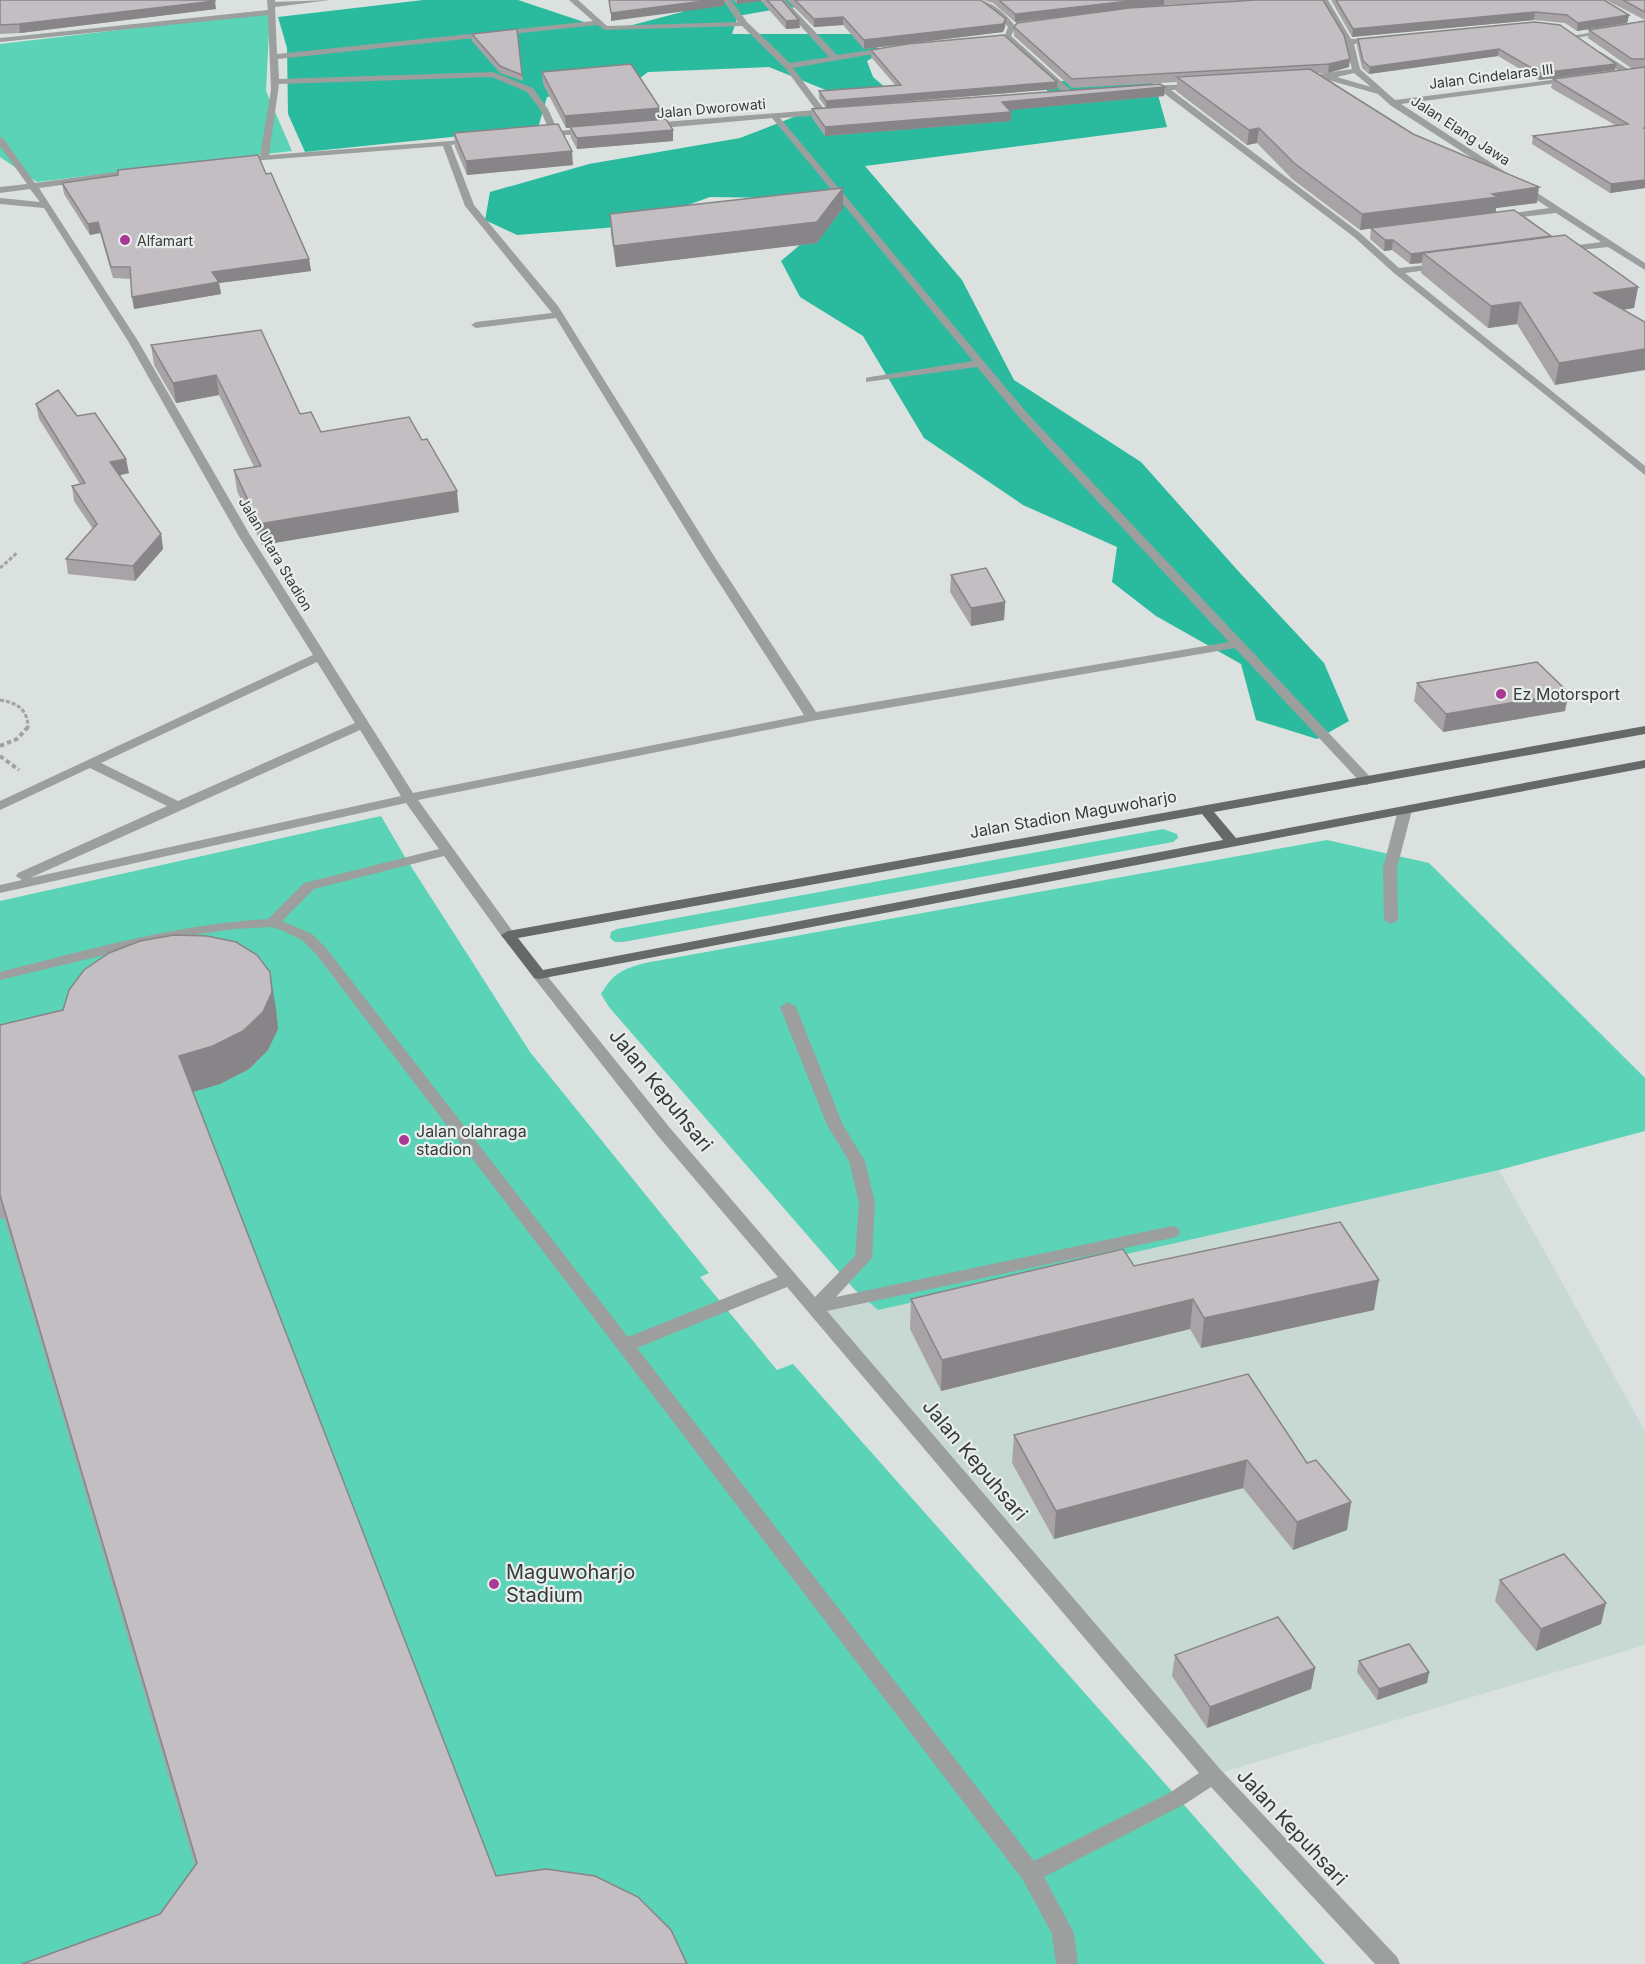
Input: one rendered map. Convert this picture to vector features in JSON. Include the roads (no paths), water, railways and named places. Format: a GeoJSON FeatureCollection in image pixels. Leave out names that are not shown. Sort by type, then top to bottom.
{"type":"FeatureCollection","features":[{"type":"Feature","properties":{"kind":"main road","name":"Jalan Stadion Maguwoharjo"},"geometry":{"type":"LineString","coordinates":[[508,935],[1645,730]]}},
{"type":"Feature","properties":{"kind":"main road"},"geometry":{"type":"LineString","coordinates":[[539,975],[1645,764]]}},
{"type":"Feature","properties":{"kind":"main road"},"geometry":{"type":"LineString","coordinates":[[1205,809],[1232,842]]}},
{"type":"Feature","properties":{"kind":"main road","name":"Jalan Utara Stadion"},"geometry":{"type":"LineString","coordinates":[[508,935],[539,975]]}},
{"type":"Feature","properties":{"kind":"street"},"geometry":{"type":"LineString","coordinates":[[0,40],[326,0]]}},
{"type":"Feature","properties":{"kind":"street"},"geometry":{"type":"LineString","coordinates":[[573,0],[605,28],[744,24]]}},
{"type":"Feature","properties":{"kind":"street"},"geometry":{"type":"LineString","coordinates":[[727,0],[744,24],[788,66],[822,112]]}},
{"type":"Feature","properties":{"kind":"street"},"geometry":{"type":"LineString","coordinates":[[781,0],[835,58]]}},
{"type":"Feature","properties":{"kind":"street"},"geometry":{"type":"LineString","coordinates":[[979,0],[1004,17],[1012,27]]}},
{"type":"Feature","properties":{"kind":"street"},"geometry":{"type":"LineString","coordinates":[[1292,80],[1328,77],[1356,70],[1349,42],[1324,0]]}},
{"type":"Feature","properties":{"kind":"street"},"geometry":{"type":"LineString","coordinates":[[264,157],[275,82],[270,6]]}},
{"type":"Feature","properties":{"kind":"street"},"geometry":{"type":"LineString","coordinates":[[1630,20],[1644,26]]}},
{"type":"Feature","properties":{"kind":"street"},"geometry":{"type":"LineString","coordinates":[[273,57],[598,23]]}},
{"type":"Feature","properties":{"kind":"street"},"geometry":{"type":"LineString","coordinates":[[1012,27],[1023,26]]}},
{"type":"Feature","properties":{"kind":"street"},"geometry":{"type":"LineString","coordinates":[[1584,42],[1572,33],[1644,26]]}},
{"type":"Feature","properties":{"kind":"street"},"geometry":{"type":"LineString","coordinates":[[1007,36],[1012,27]]}},
{"type":"Feature","properties":{"kind":"street"},"geometry":{"type":"LineString","coordinates":[[996,37],[1007,36],[1069,93]]}},
{"type":"Feature","properties":{"kind":"street"},"geometry":{"type":"LineString","coordinates":[[1349,42],[1383,39]]}},
{"type":"Feature","properties":{"kind":"street"},"geometry":{"type":"LineString","coordinates":[[788,66],[897,48]]}},
{"type":"Feature","properties":{"kind":"street"},"geometry":{"type":"LineString","coordinates":[[1592,48],[1632,72],[1617,74]]}},
{"type":"Feature","properties":{"kind":"street","name":"Jalan Elang Jawa"},"geometry":{"type":"LineString","coordinates":[[1356,70],[1393,102],[1645,267]]}},
{"type":"Feature","properties":{"kind":"street"},"geometry":{"type":"LineString","coordinates":[[275,82],[493,74],[530,90],[544,109],[555,134]]}},
{"type":"Feature","properties":{"kind":"street"},"geometry":{"type":"LineString","coordinates":[[1328,77],[1381,93]]}},
{"type":"Feature","properties":{"kind":"street","name":"Jalan Cindelaras III"},"geometry":{"type":"LineString","coordinates":[[1393,102],[1582,78]]}},
{"type":"Feature","properties":{"kind":"street"},"geometry":{"type":"LineString","coordinates":[[1139,89],[1210,85]]}},
{"type":"Feature","properties":{"kind":"street"},"geometry":{"type":"LineString","coordinates":[[1163,88],[1357,235],[1397,271],[1645,472]]}},
{"type":"Feature","properties":{"kind":"street"},"geometry":{"type":"LineString","coordinates":[[1058,94],[1081,92]]}},
{"type":"Feature","properties":{"kind":"street","name":"Jalan Dworowati"},"geometry":{"type":"LineString","coordinates":[[636,127],[846,110]]}},
{"type":"Feature","properties":{"kind":"street"},"geometry":{"type":"LineString","coordinates":[[774,116],[1023,415],[1367,780]]}},
{"type":"Feature","properties":{"kind":"street"},"geometry":{"type":"LineString","coordinates":[[533,136],[601,130]]}},
{"type":"Feature","properties":{"kind":"street"},"geometry":{"type":"LineString","coordinates":[[229,161],[489,139]]}},
{"type":"Feature","properties":{"kind":"street","name":"Jalan Utara Stadion"},"geometry":{"type":"LineString","coordinates":[[0,140],[47,206],[133,341],[244,535],[409,798],[508,935]]}},
{"type":"Feature","properties":{"kind":"street"},"geometry":{"type":"LineString","coordinates":[[446,143],[470,206],[559,315],[812,717]]}},
{"type":"Feature","properties":{"kind":"street"},"geometry":{"type":"LineString","coordinates":[[0,190],[148,171]]}},
{"type":"Feature","properties":{"kind":"street"},"geometry":{"type":"LineString","coordinates":[[0,201],[47,206]]}},
{"type":"Feature","properties":{"kind":"street"},"geometry":{"type":"LineString","coordinates":[[1490,219],[1558,210]]}},
{"type":"Feature","properties":{"kind":"street"},"geometry":{"type":"LineString","coordinates":[[1357,235],[1368,234]]}},
{"type":"Feature","properties":{"kind":"street"},"geometry":{"type":"LineString","coordinates":[[1551,251],[1610,244]]}},
{"type":"Feature","properties":{"kind":"street"},"geometry":{"type":"LineString","coordinates":[[1397,271],[1457,264]]}},
{"type":"Feature","properties":{"kind":"street"},"geometry":{"type":"LineString","coordinates":[[476,325],[559,315]]}},
{"type":"Feature","properties":{"kind":"street"},"geometry":{"type":"LineString","coordinates":[[870,380],[980,363]]}},
{"type":"Feature","properties":{"kind":"street"},"geometry":{"type":"LineString","coordinates":[[0,888],[409,798],[812,717],[1238,644]]}},
{"type":"Feature","properties":{"kind":"street"},"geometry":{"type":"LineString","coordinates":[[0,806],[260,682],[320,656]]}},
{"type":"Feature","properties":{"kind":"street"},"geometry":{"type":"LineString","coordinates":[[0,888],[363,724]]}},
{"type":"Feature","properties":{"kind":"street"},"geometry":{"type":"LineString","coordinates":[[90,763],[179,807]]}},
{"type":"Feature","properties":{"kind":"street"},"geometry":{"type":"LineString","coordinates":[[1391,920],[1390,868],[1405,810]]}},
{"type":"Feature","properties":{"kind":"street"},"geometry":{"type":"LineString","coordinates":[[272,923],[309,886],[447,851]]}},
{"type":"Feature","properties":{"kind":"street"},"geometry":{"type":"LineString","coordinates":[[0,976],[175,934],[233,925],[272,923],[307,937],[321,951],[627,1345],[1031,1873],[1064,1932],[1068,1964]]}},
{"type":"Feature","properties":{"kind":"street","name":"Jalan Kepuhsari"},"geometry":{"type":"LineString","coordinates":[[539,975],[664,1132],[816,1307],[1213,1775],[1389,1964]]}},
{"type":"Feature","properties":{"kind":"street"},"geometry":{"type":"LineString","coordinates":[[788,1007],[835,1125],[857,1161],[867,1203],[863,1258],[816,1307]]}},
{"type":"Feature","properties":{"kind":"street"},"geometry":{"type":"LineString","coordinates":[[816,1307],[1172,1232]]}},
{"type":"Feature","properties":{"kind":"street"},"geometry":{"type":"LineString","coordinates":[[627,1345],[791,1278]]}},
{"type":"Feature","properties":{"kind":"street"},"geometry":{"type":"LineString","coordinates":[[1031,1873],[1178,1798],[1213,1775]]}},
{"type":"Feature","properties":{"kind":"place","name":"Alfamart"},"geometry":{"type":"Point","coordinates":[125,240]}},
{"type":"Feature","properties":{"kind":"place","name":"Ez Motorsport"},"geometry":{"type":"Point","coordinates":[1501,694]}},
{"type":"Feature","properties":{"kind":"place","name":"Jalan olahraga stadion"},"geometry":{"type":"Point","coordinates":[404,1140]}},
{"type":"Feature","properties":{"kind":"place","name":"Maguwoharjo Stadium"},"geometry":{"type":"Point","coordinates":[494,1584]}}]}
